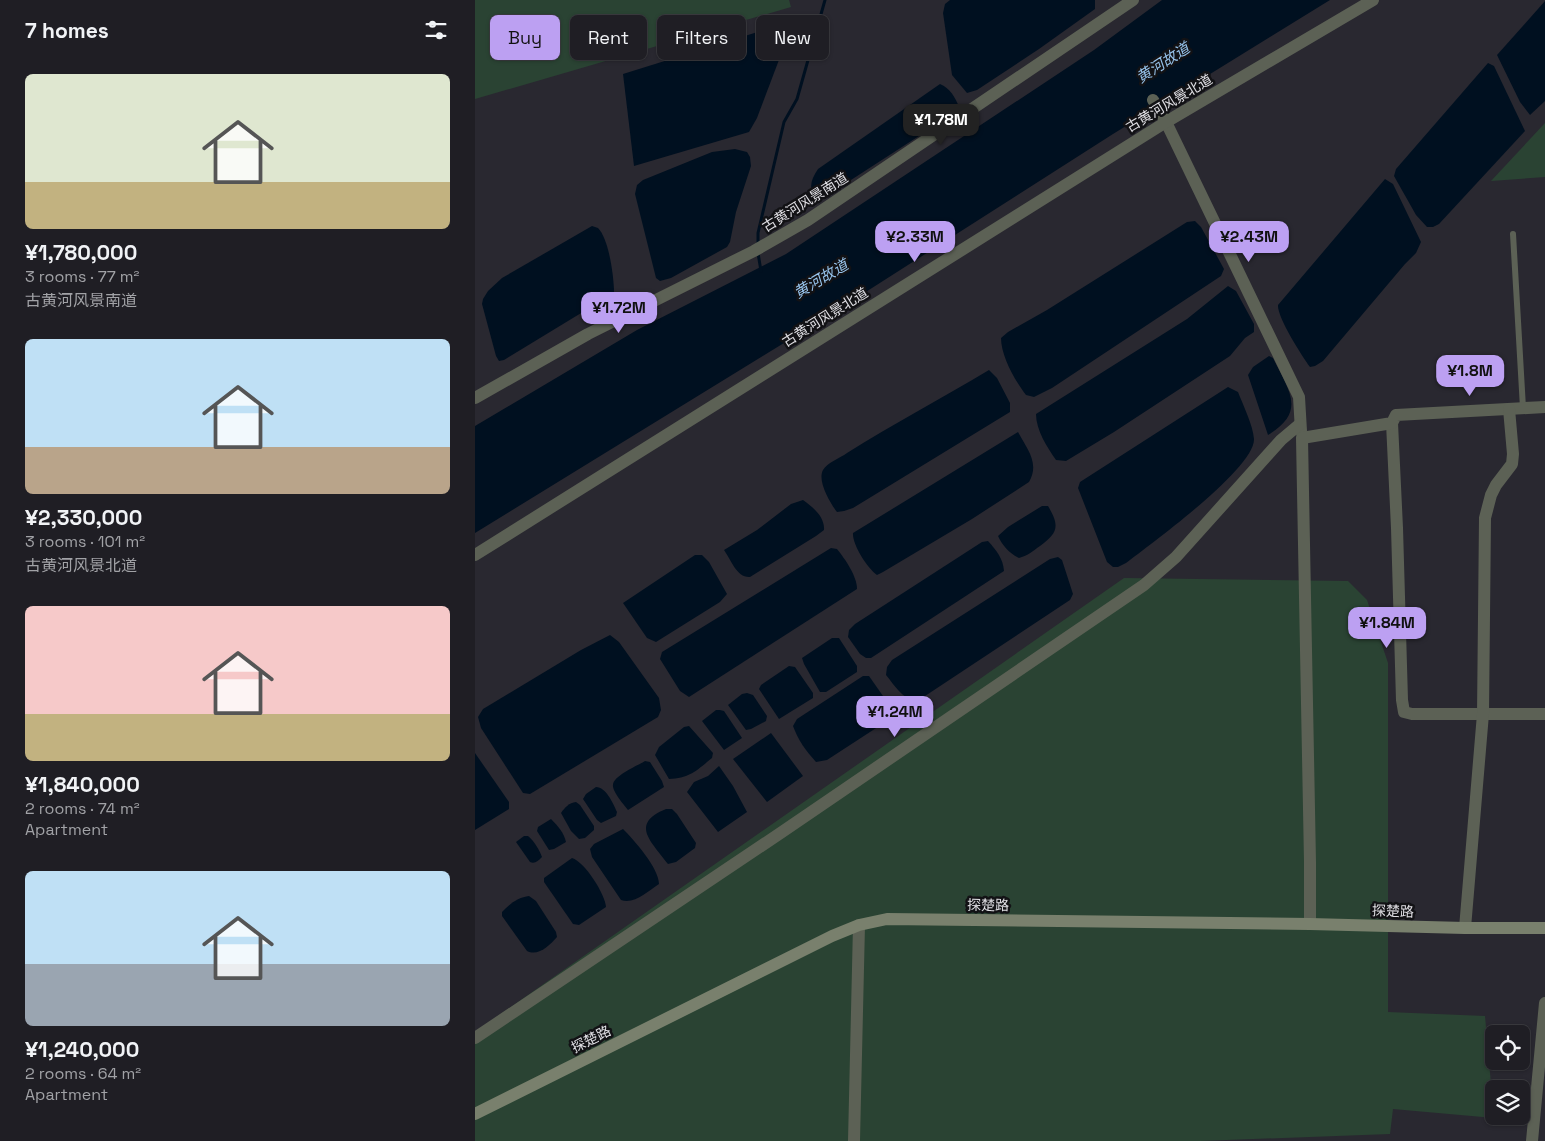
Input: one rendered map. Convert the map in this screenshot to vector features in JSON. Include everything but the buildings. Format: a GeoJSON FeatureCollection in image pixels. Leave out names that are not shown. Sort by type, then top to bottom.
{"type":"FeatureCollection","features":[{"type":"Feature","properties":{"kind":"main road","name":"探楚路"},"geometry":{"type":"LineString","coordinates":[[475,1114],[832,936],[859,925],[887,919],[1545,928]]}},
{"type":"Feature","properties":{"kind":"street","name":"古黄河风景南道"},"geometry":{"type":"LineString","coordinates":[[475,398],[588,334],[758,248],[808,220],[1133,0]]}},
{"type":"Feature","properties":{"kind":"street","name":"古黄河风景北道"},"geometry":{"type":"LineString","coordinates":[[475,554],[1166,122],[1373,0]]}},
{"type":"Feature","properties":{"kind":"street"},"geometry":{"type":"LineString","coordinates":[[1153,100],[1166,122],[1299,397],[1310,924]]}},
{"type":"Feature","properties":{"kind":"street"},"geometry":{"type":"LineString","coordinates":[[1545,407],[1396,415],[1392,423],[1402,700],[1404,712],[1412,714],[1545,714]]}},
{"type":"Feature","properties":{"kind":"street"},"geometry":{"type":"LineString","coordinates":[[1465,928],[1483,714],[1485,518],[1491,495],[1496,485],[1512,464],[1513,454],[1509,409]]}},
{"type":"Feature","properties":{"kind":"street"},"geometry":{"type":"LineString","coordinates":[[1301,438],[1392,423]]}},
{"type":"Feature","properties":{"kind":"street"},"geometry":{"type":"LineString","coordinates":[[475,1038],[782,832],[1144,585],[1176,557],[1281,440],[1300,424]]}},
{"type":"Feature","properties":{"kind":"street"},"geometry":{"type":"LineString","coordinates":[[854,1141],[859,925]]}},
{"type":"Feature","properties":{"kind":"street"},"geometry":{"type":"LineString","coordinates":[[1533,1141],[1545,1002]]}},
{"type":"Feature","properties":{"kind":"lane"},"geometry":{"type":"LineString","coordinates":[[1513,234],[1523,408]]}},
{"type":"Feature","properties":{"kind":"green space"},"geometry":{"type":"Polygon","coordinates":[[[475,0],[789,0],[791,7],[764,15],[756,15],[756,17],[746,20],[746,15],[657,15],[657,46],[647,49],[647,15],[570,15],[570,60],[609,60],[475,99],[475,0]]]}},
{"type":"Feature","properties":{"kind":"green space"},"geometry":{"type":"Polygon","coordinates":[[[1545,123],[1545,177],[1491,181],[1545,123]]]}},
{"type":"Feature","properties":{"kind":"green space"},"geometry":{"type":"Polygon","coordinates":[[[1124,578],[1348,581],[1367,600],[1388,663],[1388,1012],[1485,1016],[1485,1070],[1490,1070],[1491,1080],[1485,1080],[1485,1117],[1393,1109],[1390,1134],[1201,1141],[475,1141],[475,1032],[1124,578]]]}},
{"type":"Feature","properties":{"kind":"water"},"geometry":{"type":"Polygon","coordinates":[[[950,0],[1095,0],[1095,9],[977,90],[967,93],[952,75],[943,13],[945,4],[950,0]]]}},
{"type":"Feature","properties":{"kind":"water","name":"黄河故道"},"geometry":{"type":"Polygon","coordinates":[[[1162,0],[1330,0],[1113,134],[836,311],[475,533],[475,426],[637,330],[786,254],[1094,50],[1162,0]]]}},
{"type":"Feature","properties":{"kind":"water"},"geometry":{"type":"Polygon","coordinates":[[[1545,1],[1545,101],[1530,115],[1520,102],[1497,55],[1545,1]]]}},
{"type":"Feature","properties":{"kind":"water"},"geometry":{"type":"Polygon","coordinates":[[[756,32],[756,60],[779,60],[757,118],[749,132],[634,166],[623,74],[668,60],[746,60],[746,36],[756,32]]]}},
{"type":"Feature","properties":{"kind":"water"},"geometry":{"type":"Polygon","coordinates":[[[1488,63],[1494,66],[1525,131],[1439,224],[1427,227],[1416,215],[1394,176],[1396,169],[1488,63]]]}},
{"type":"Feature","properties":{"kind":"water"},"geometry":{"type":"Polygon","coordinates":[[[940,84],[947,88],[954,96],[959,107],[956,112],[817,202],[811,186],[818,169],[940,84]]]}},
{"type":"Feature","properties":{"kind":"water"},"geometry":{"type":"Polygon","coordinates":[[[735,149],[747,152],[750,157],[751,166],[736,212],[730,242],[727,247],[671,278],[660,281],[656,278],[635,194],[637,185],[643,180],[712,152],[735,149]]]}},
{"type":"Feature","properties":{"kind":"water"},"geometry":{"type":"Polygon","coordinates":[[[1385,179],[1393,184],[1421,242],[1416,253],[1323,361],[1310,367],[1281,318],[1278,305],[1385,179]]]}},
{"type":"Feature","properties":{"kind":"water"},"geometry":{"type":"Polygon","coordinates":[[[1195,221],[1201,227],[1224,269],[1221,276],[1052,388],[1034,397],[1026,395],[1009,368],[1003,353],[1001,338],[1187,222],[1195,221]]]}},
{"type":"Feature","properties":{"kind":"water"},"geometry":{"type":"Polygon","coordinates":[[[592,226],[598,228],[602,233],[608,249],[614,293],[504,360],[499,361],[482,304],[488,291],[502,278],[592,226]]]}},
{"type":"Feature","properties":{"kind":"water"},"geometry":{"type":"Polygon","coordinates":[[[1228,286],[1236,291],[1254,324],[1254,332],[1245,338],[1230,356],[1114,432],[1066,461],[1056,460],[1040,432],[1036,414],[1187,319],[1228,286]]]}},
{"type":"Feature","properties":{"kind":"water"},"geometry":{"type":"Polygon","coordinates":[[[1269,356],[1273,358],[1289,391],[1291,409],[1280,426],[1268,435],[1248,375],[1253,367],[1269,356]]]}},
{"type":"Feature","properties":{"kind":"water"},"geometry":{"type":"Polygon","coordinates":[[[989,370],[997,378],[1010,403],[1010,412],[853,508],[837,512],[823,486],[822,475],[825,467],[989,370]]]}},
{"type":"Feature","properties":{"kind":"water"},"geometry":{"type":"Polygon","coordinates":[[[1228,387],[1238,392],[1250,421],[1254,439],[1250,452],[1238,468],[1200,505],[1126,563],[1113,567],[1107,562],[1078,488],[1080,482],[1228,387]]]}},
{"type":"Feature","properties":{"kind":"water"},"geometry":{"type":"Polygon","coordinates":[[[1018,432],[1033,462],[1032,475],[1029,482],[972,519],[883,572],[877,575],[873,572],[858,549],[853,533],[1018,432]]]}},
{"type":"Feature","properties":{"kind":"water"},"geometry":{"type":"Polygon","coordinates":[[[803,500],[814,509],[823,521],[824,530],[750,577],[741,575],[724,550],[757,530],[791,504],[803,500]]]}},
{"type":"Feature","properties":{"kind":"water"},"geometry":{"type":"Polygon","coordinates":[[[1042,506],[1048,506],[1052,513],[1055,524],[1054,533],[1040,546],[1019,558],[1007,549],[998,536],[1008,527],[1042,506]]]}},
{"type":"Feature","properties":{"kind":"water"},"geometry":{"type":"Polygon","coordinates":[[[988,541],[1001,558],[1004,571],[871,658],[866,658],[860,654],[848,637],[849,630],[855,624],[982,542],[988,541]]]}},
{"type":"Feature","properties":{"kind":"water"},"geometry":{"type":"Polygon","coordinates":[[[831,548],[837,549],[847,563],[853,573],[857,589],[689,697],[680,691],[660,659],[662,652],[831,548]]]}},
{"type":"Feature","properties":{"kind":"water"},"geometry":{"type":"Polygon","coordinates":[[[695,555],[702,555],[709,562],[727,594],[720,602],[656,642],[647,638],[623,603],[695,555]]]}},
{"type":"Feature","properties":{"kind":"water"},"geometry":{"type":"Polygon","coordinates":[[[1058,557],[1062,560],[1073,594],[1070,600],[916,702],[902,694],[886,675],[887,667],[892,660],[1050,559],[1058,557]]]}},
{"type":"Feature","properties":{"kind":"water"},"geometry":{"type":"Polygon","coordinates":[[[610,635],[619,642],[659,698],[661,710],[658,717],[530,794],[523,793],[481,728],[478,717],[483,709],[581,650],[610,635]]]}},
{"type":"Feature","properties":{"kind":"water"},"geometry":{"type":"Polygon","coordinates":[[[832,638],[839,638],[857,666],[857,672],[826,692],[820,692],[802,658],[832,638]]]}},
{"type":"Feature","properties":{"kind":"water"},"geometry":{"type":"Polygon","coordinates":[[[789,666],[795,667],[813,693],[813,698],[779,719],[759,689],[761,685],[789,666]]]}},
{"type":"Feature","properties":{"kind":"water"},"geometry":{"type":"Polygon","coordinates":[[[863,676],[869,676],[890,706],[892,713],[890,719],[827,760],[816,762],[797,736],[793,726],[797,719],[863,676]]]}},
{"type":"Feature","properties":{"kind":"water"},"geometry":{"type":"Polygon","coordinates":[[[742,694],[753,695],[767,716],[766,721],[746,730],[728,705],[742,694]]]}},
{"type":"Feature","properties":{"kind":"water"},"geometry":{"type":"Polygon","coordinates":[[[716,710],[724,711],[742,738],[724,750],[702,721],[716,710]]]}},
{"type":"Feature","properties":{"kind":"water"},"geometry":{"type":"Polygon","coordinates":[[[689,726],[713,753],[712,758],[688,775],[669,779],[655,755],[659,747],[684,727],[689,726]]]}},
{"type":"Feature","properties":{"kind":"water"},"geometry":{"type":"Polygon","coordinates":[[[771,733],[803,776],[767,802],[733,759],[771,733]]]}},
{"type":"Feature","properties":{"kind":"water"},"geometry":{"type":"Polygon","coordinates":[[[475,753],[509,802],[509,809],[475,830],[475,753]]]}},
{"type":"Feature","properties":{"kind":"water"},"geometry":{"type":"Polygon","coordinates":[[[645,761],[650,762],[664,787],[628,810],[614,791],[614,782],[621,775],[645,761]]]}},
{"type":"Feature","properties":{"kind":"water"},"geometry":{"type":"Polygon","coordinates":[[[719,766],[733,786],[747,812],[718,832],[687,792],[694,782],[708,776],[719,766]]]}},
{"type":"Feature","properties":{"kind":"water"},"geometry":{"type":"Polygon","coordinates":[[[596,787],[606,793],[617,812],[616,816],[601,823],[583,799],[586,794],[596,787]]]}},
{"type":"Feature","properties":{"kind":"water"},"geometry":{"type":"Polygon","coordinates":[[[576,802],[594,826],[594,830],[585,838],[579,839],[571,831],[561,813],[571,803],[576,802]]]}},
{"type":"Feature","properties":{"kind":"water"},"geometry":{"type":"Polygon","coordinates":[[[666,809],[672,809],[677,814],[696,843],[695,848],[676,862],[668,864],[651,841],[646,827],[648,821],[666,809]]]}},
{"type":"Feature","properties":{"kind":"water"},"geometry":{"type":"Polygon","coordinates":[[[551,819],[564,836],[566,842],[549,850],[537,831],[538,827],[551,819]]]}},
{"type":"Feature","properties":{"kind":"water"},"geometry":{"type":"Polygon","coordinates":[[[623,829],[651,862],[659,884],[631,901],[621,900],[592,857],[590,849],[594,844],[623,829]]]}},
{"type":"Feature","properties":{"kind":"water"},"geometry":{"type":"Polygon","coordinates":[[[524,836],[530,838],[542,857],[536,862],[530,862],[516,842],[524,836]]]}},
{"type":"Feature","properties":{"kind":"water"},"geometry":{"type":"Polygon","coordinates":[[[572,858],[583,866],[593,879],[602,894],[606,907],[579,925],[573,924],[544,882],[544,878],[572,858]]]}},
{"type":"Feature","properties":{"kind":"water"},"geometry":{"type":"Polygon","coordinates":[[[529,896],[536,901],[556,932],[557,937],[547,947],[535,952],[527,951],[502,916],[502,912],[511,904],[518,899],[529,896]]]}},
{"type":"Feature","properties":{"kind":"waterway"},"geometry":{"type":"LineString","coordinates":[[758,244],[758,233],[784,122],[797,99],[825,0]]}},
{"type":"Feature","properties":{"kind":"waterway"},"geometry":{"type":"LineString","coordinates":[[758,253],[761,271]]}}]}
